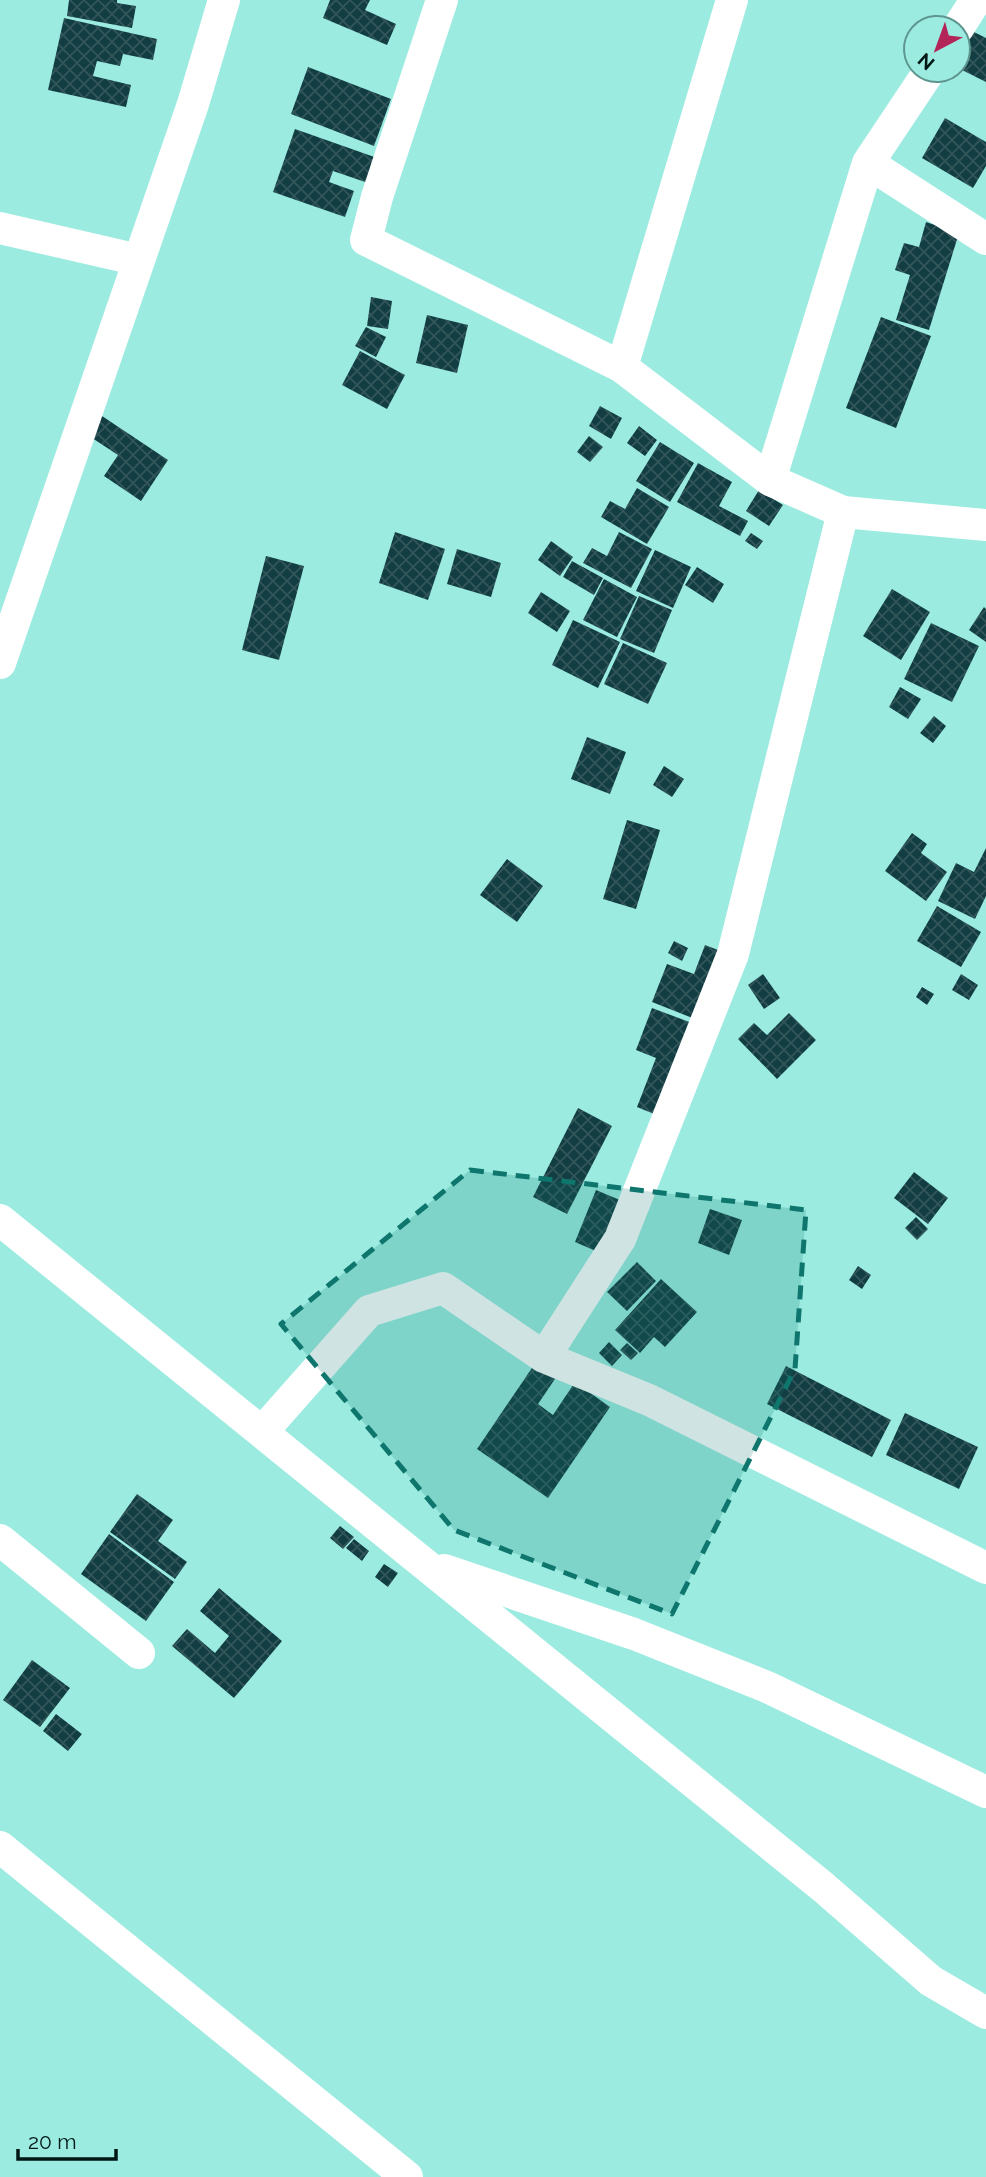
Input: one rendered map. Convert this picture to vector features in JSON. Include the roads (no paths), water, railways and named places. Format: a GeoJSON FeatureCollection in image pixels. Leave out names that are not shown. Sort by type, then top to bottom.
{"type":"FeatureCollection","features":[{"type":"Feature","properties":{"kind":"street"},"geometry":{"type":"LineString","coordinates":[[0,663],[192,104],[224,0]]}},
{"type":"Feature","properties":{"kind":"street"},"geometry":{"type":"LineString","coordinates":[[442,0],[377,197],[366,240],[622,367],[770,480],[843,512],[986,526]]}},
{"type":"Feature","properties":{"kind":"street"},"geometry":{"type":"LineString","coordinates":[[622,367],[732,0]]}},
{"type":"Feature","properties":{"kind":"street"},"geometry":{"type":"LineString","coordinates":[[770,480],[867,163],[921,84]]}},
{"type":"Feature","properties":{"kind":"street"},"geometry":{"type":"LineString","coordinates":[[867,163],[986,239]]}},
{"type":"Feature","properties":{"kind":"street"},"geometry":{"type":"LineString","coordinates":[[0,228],[139,260]]}},
{"type":"Feature","properties":{"kind":"street"},"geometry":{"type":"LineString","coordinates":[[544,1357],[620,1239],[733,954],[843,512]]}},
{"type":"Feature","properties":{"kind":"street"},"geometry":{"type":"LineString","coordinates":[[0,1220],[823,1887],[931,1981],[986,2013]]}},
{"type":"Feature","properties":{"kind":"street"},"geometry":{"type":"LineString","coordinates":[[262,1432],[369,1311],[443,1288],[544,1357],[649,1401],[986,1567]]}},
{"type":"Feature","properties":{"kind":"street"},"geometry":{"type":"LineString","coordinates":[[0,1540],[139,1653]]}},
{"type":"Feature","properties":{"kind":"street"},"geometry":{"type":"LineString","coordinates":[[423,1563],[634,1634],[767,1687],[986,1792]]}},
{"type":"Feature","properties":{"kind":"street"},"geometry":{"type":"LineString","coordinates":[[0,1847],[407,2177]]}}]}
